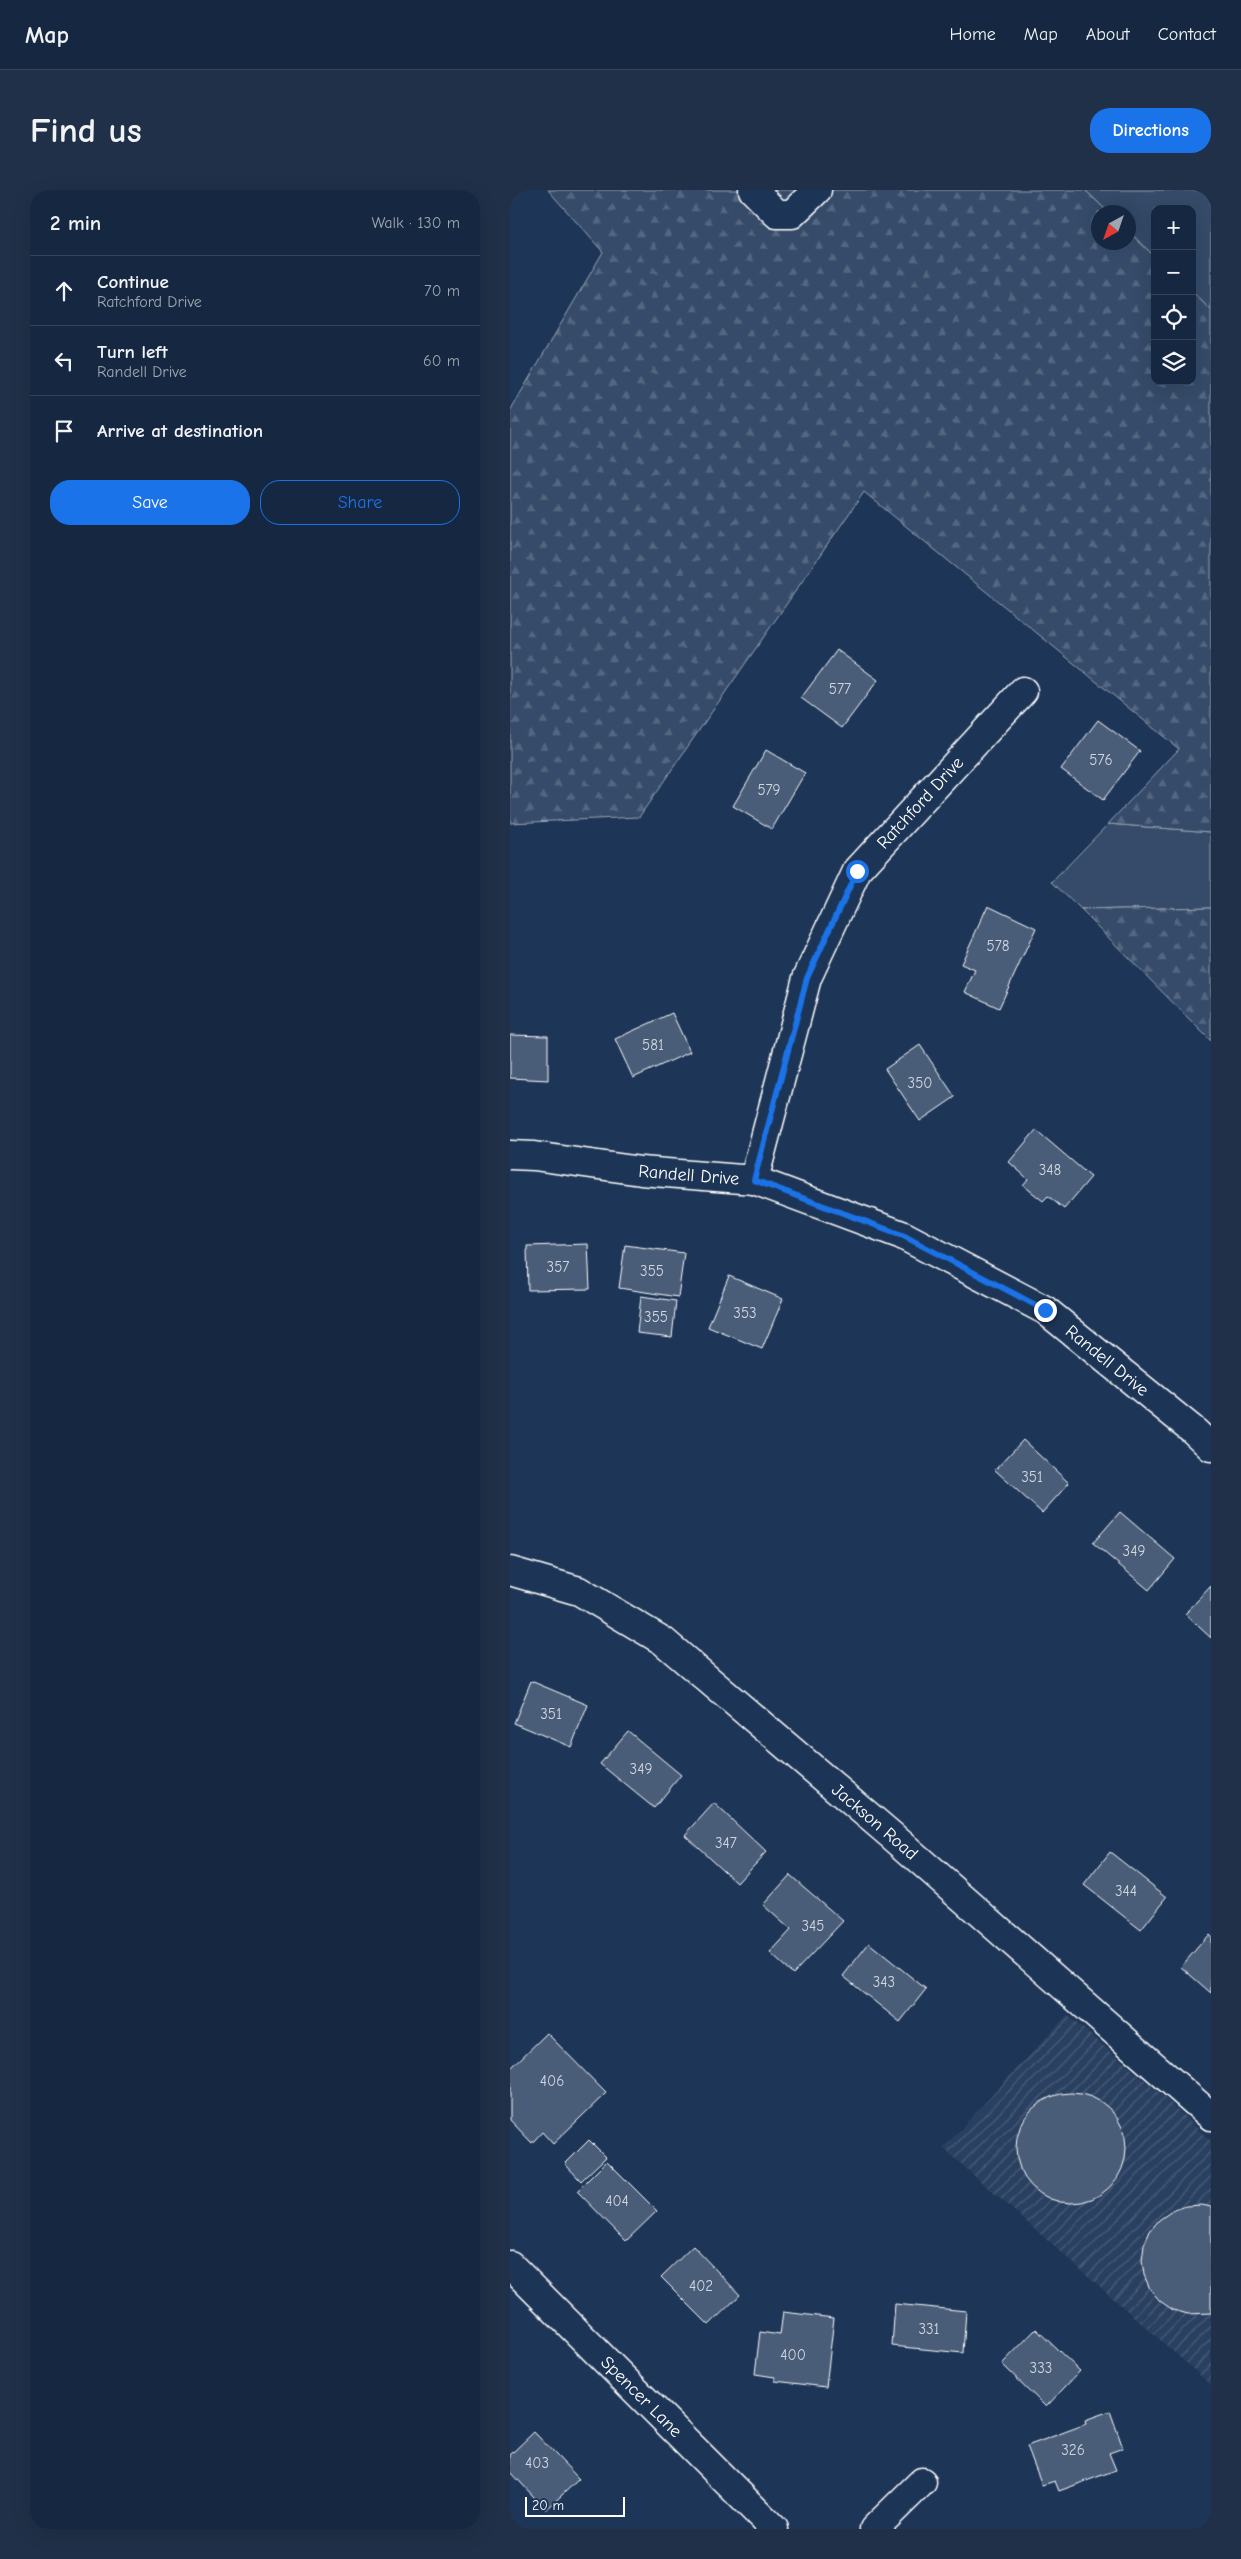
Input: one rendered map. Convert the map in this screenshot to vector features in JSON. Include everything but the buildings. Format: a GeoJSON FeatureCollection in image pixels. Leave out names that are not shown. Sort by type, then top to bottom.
{"type":"FeatureCollection","features":[{"type":"Feature","properties":{"kind":"street"},"geometry":{"type":"LineString","coordinates":[[753,190],[777,214],[792,214],[817,190]]}},
{"type":"Feature","properties":{"kind":"street","name":"Ratchford Drive"},"geometry":{"type":"LineString","coordinates":[[754,1180],[807,978],[857,871],[1023,691]]}},
{"type":"Feature","properties":{"kind":"street","name":"Randell Drive"},"geometry":{"type":"LineString","coordinates":[[510,1155],[534,1156],[641,1171],[754,1180],[902,1235],[1045,1310],[1186,1424],[1211,1447]]}},
{"type":"Feature","properties":{"kind":"street","name":"Jackson Road"},"geometry":{"type":"LineString","coordinates":[[510,1570],[580,1591],[663,1641],[891,1835],[1211,2116]]}},
{"type":"Feature","properties":{"kind":"street","name":"Spencer Lane"},"geometry":{"type":"LineString","coordinates":[[510,2265],[774,2529]]}},
{"type":"Feature","properties":{"kind":"street"},"geometry":{"type":"LineString","coordinates":[[874,2529],[922,2482]]}},
{"type":"Feature","properties":{"kind":"shaded area"},"geometry":{"type":"Polygon","coordinates":[[[1067,2015],[1155,2089],[1211,2141],[1211,2385],[943,2148],[1067,2015]]]}},
{"type":"Feature","properties":{"kind":"green space"},"geometry":{"type":"Polygon","coordinates":[[[548,190],[1085,190],[1101,205],[1091,205],[1091,250],[1136,250],[1136,239],[1151,253],[1151,385],[1196,385],[1196,296],[1211,310],[1211,832],[1108,824],[1179,749],[864,492],[639,817],[510,823],[510,411],[603,252],[548,190]]]}},
{"type":"Feature","properties":{"kind":"green space"},"geometry":{"type":"Polygon","coordinates":[[[1085,190],[1211,190],[1211,310],[1196,296],[1196,205],[1151,205],[1151,253],[1136,239],[1136,205],[1101,205],[1085,190]]]}},
{"type":"Feature","properties":{"kind":"green space"},"geometry":{"type":"Polygon","coordinates":[[[1108,824],[1211,832],[1211,907],[1081,910],[1052,882],[1108,824]]]}},
{"type":"Feature","properties":{"kind":"green space"},"geometry":{"type":"Polygon","coordinates":[[[1211,907],[1211,1041],[1081,910],[1211,907]]]}},
{"type":"Feature","properties":{"kind":"route"},"geometry":{"type":"LineString","coordinates":[[857,871],[807,978],[754,1180],[902,1235],[1045,1310]]}}]}
